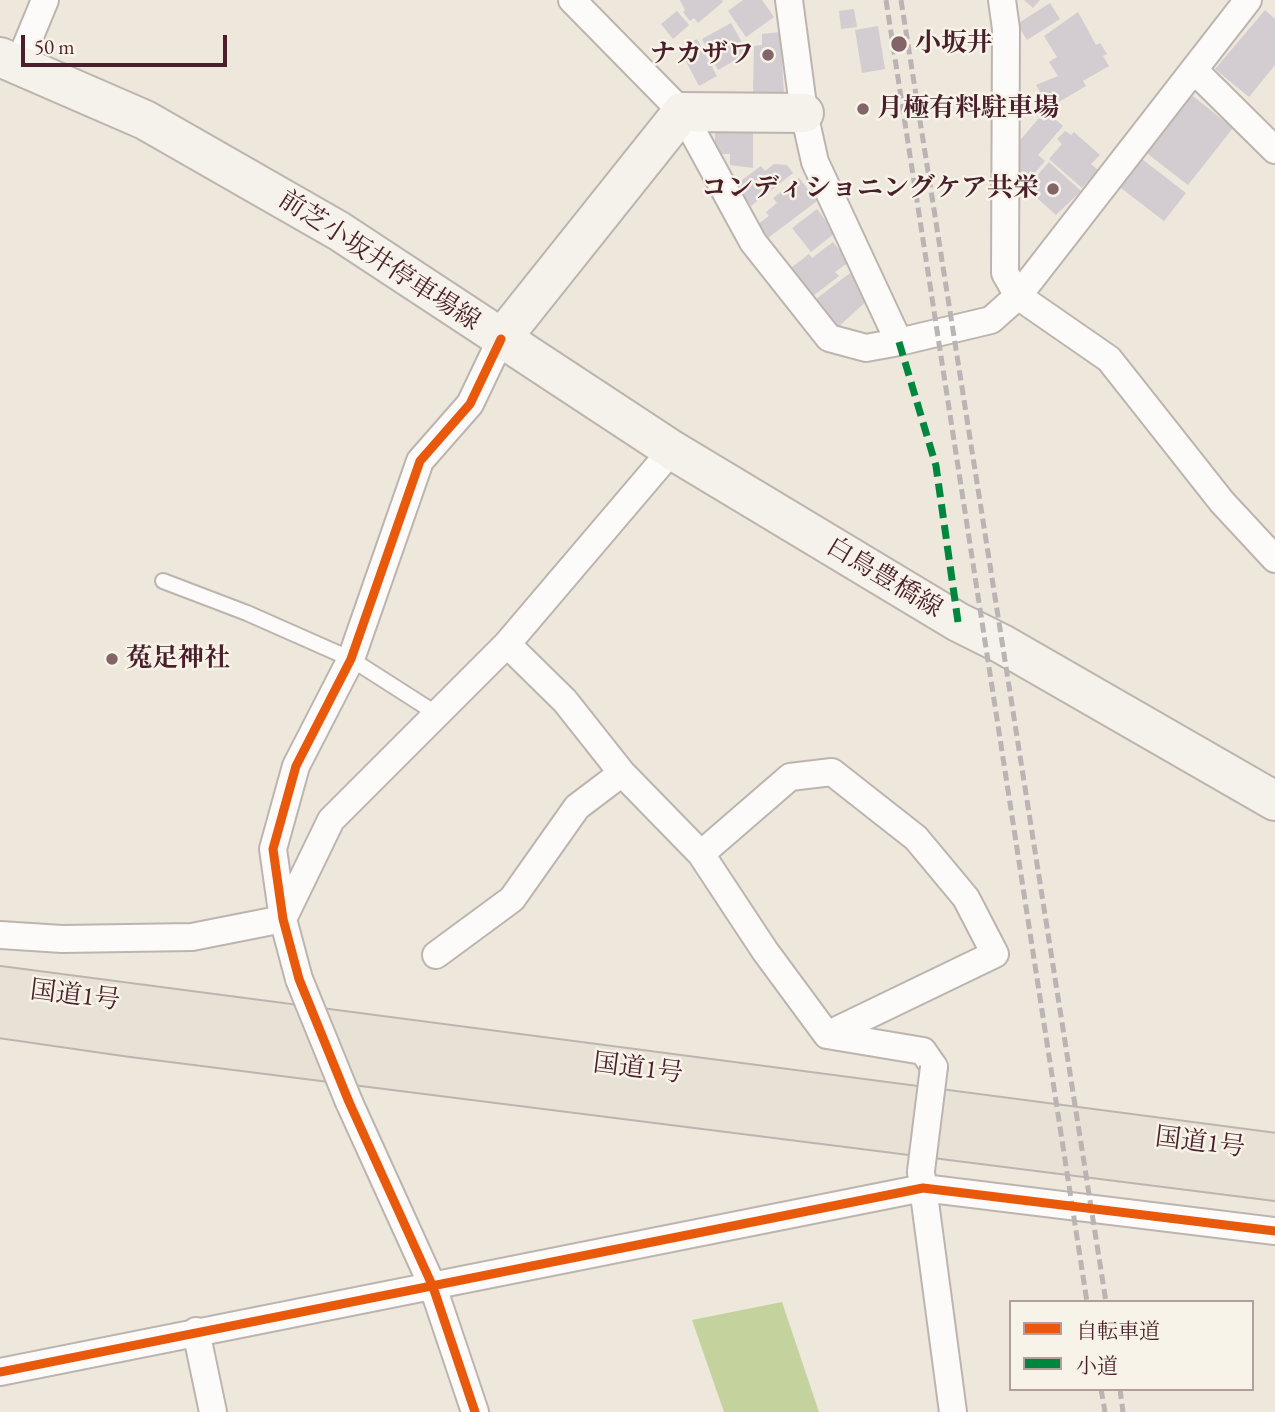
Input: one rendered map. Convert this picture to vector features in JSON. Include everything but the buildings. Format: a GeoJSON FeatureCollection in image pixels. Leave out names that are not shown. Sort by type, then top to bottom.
{"type":"FeatureCollection","features":[{"type":"Feature","properties":{"kind":"highway","name":"国道1号"},"geometry":{"type":"LineString","coordinates":[[0,986],[1275,1153]]}},
{"type":"Feature","properties":{"kind":"highway","name":"国道1号"},"geometry":{"type":"LineString","coordinates":[[0,1018],[172,1043],[1275,1181]]}},
{"type":"Feature","properties":{"kind":"main road","name":"前芝小坂井停車場線"},"geometry":{"type":"LineString","coordinates":[[9,60],[145,120],[340,231],[501,339],[682,112]]}},
{"type":"Feature","properties":{"kind":"main road"},"geometry":{"type":"LineString","coordinates":[[682,112],[804,113]]}},
{"type":"Feature","properties":{"kind":"main road","name":"白鳥豊橋線"},"geometry":{"type":"LineString","coordinates":[[501,339],[672,450],[958,622],[1002,644],[1275,801]]}},
{"type":"Feature","properties":{"kind":"street"},"geometry":{"type":"LineString","coordinates":[[9,60],[45,0]]}},
{"type":"Feature","properties":{"kind":"street"},"geometry":{"type":"LineString","coordinates":[[572,0],[682,112],[753,242],[829,338],[866,348],[991,320],[1018,296],[1248,0]]}},
{"type":"Feature","properties":{"kind":"street"},"geometry":{"type":"LineString","coordinates":[[789,0],[804,113],[815,162],[899,342]]}},
{"type":"Feature","properties":{"kind":"street"},"geometry":{"type":"LineString","coordinates":[[1002,0],[1006,29],[1005,273],[1018,296],[1109,359],[1222,502],[1275,559]]}},
{"type":"Feature","properties":{"kind":"street"},"geometry":{"type":"LineString","coordinates":[[1194,70],[1275,150]]}},
{"type":"Feature","properties":{"kind":"street"},"geometry":{"type":"LineString","coordinates":[[475,1412],[433,1287],[349,1102],[299,979],[283,919],[273,849],[296,766],[351,659],[420,461],[470,404],[501,339]]}},
{"type":"Feature","properties":{"kind":"street"},"geometry":{"type":"LineString","coordinates":[[283,919],[331,820],[507,644],[672,450]]}},
{"type":"Feature","properties":{"kind":"street"},"geometry":{"type":"LineString","coordinates":[[507,644],[565,701],[622,773],[701,854],[765,951],[827,1035],[923,1051],[934,1067],[922,1179],[953,1412]]}},
{"type":"Feature","properties":{"kind":"street"},"geometry":{"type":"LineString","coordinates":[[701,854],[790,778],[832,772],[916,838],[965,898],[996,954],[827,1035]]}},
{"type":"Feature","properties":{"kind":"street"},"geometry":{"type":"LineString","coordinates":[[436,956],[512,899],[577,807],[622,773]]}},
{"type":"Feature","properties":{"kind":"street"},"geometry":{"type":"LineString","coordinates":[[0,935],[62,939],[192,937],[283,919]]}},
{"type":"Feature","properties":{"kind":"street"},"geometry":{"type":"LineString","coordinates":[[0,1372],[196,1331],[433,1287],[922,1179],[1275,1230]]}},
{"type":"Feature","properties":{"kind":"street"},"geometry":{"type":"LineString","coordinates":[[196,1331],[213,1412]]}},
{"type":"Feature","properties":{"kind":"lane"},"geometry":{"type":"LineString","coordinates":[[163,581],[247,613],[351,659],[437,714]]}},
{"type":"Feature","properties":{"kind":"green space"},"geometry":{"type":"Polygon","coordinates":[[[782,1302],[819,1412],[724,1412],[692,1320],[782,1302]]]}},
{"type":"Feature","properties":{"kind":"railway"},"geometry":{"type":"LineString","coordinates":[[886,0],[1087,1300]]}},
{"type":"Feature","properties":{"kind":"railway"},"geometry":{"type":"LineString","coordinates":[[901,0],[1106,1300]]}},
{"type":"Feature","properties":{"kind":"railway"},"geometry":{"type":"LineString","coordinates":[[1101,1391],[1105,1412]]}},
{"type":"Feature","properties":{"kind":"railway"},"geometry":{"type":"LineString","coordinates":[[1120,1391],[1123,1412]]}},
{"type":"Feature","properties":{"kind":"marked path"},"geometry":{"type":"LineString","coordinates":[[899,342],[936,466],[958,622]]}},
{"type":"Feature","properties":{"kind":"cycle path"},"geometry":{"type":"LineString","coordinates":[[475,1412],[433,1287],[349,1102],[299,979],[283,919],[273,849],[296,766],[351,659],[420,461],[470,404],[501,339]]}},
{"type":"Feature","properties":{"kind":"cycle path"},"geometry":{"type":"LineString","coordinates":[[0,1372],[923,1188],[1275,1231]]}},
{"type":"Feature","properties":{"kind":"place","name":"小坂井"},"geometry":{"type":"Point","coordinates":[899,44]}},
{"type":"Feature","properties":{"kind":"place","name":"ナカザワ"},"geometry":{"type":"Point","coordinates":[768,55]}},
{"type":"Feature","properties":{"kind":"place","name":"月極有料駐車場"},"geometry":{"type":"Point","coordinates":[863,109]}},
{"type":"Feature","properties":{"kind":"place","name":"コンディショニングケア共栄"},"geometry":{"type":"Point","coordinates":[1053,189]}},
{"type":"Feature","properties":{"kind":"place","name":"菟足神社"},"geometry":{"type":"Point","coordinates":[112,659]}}]}
